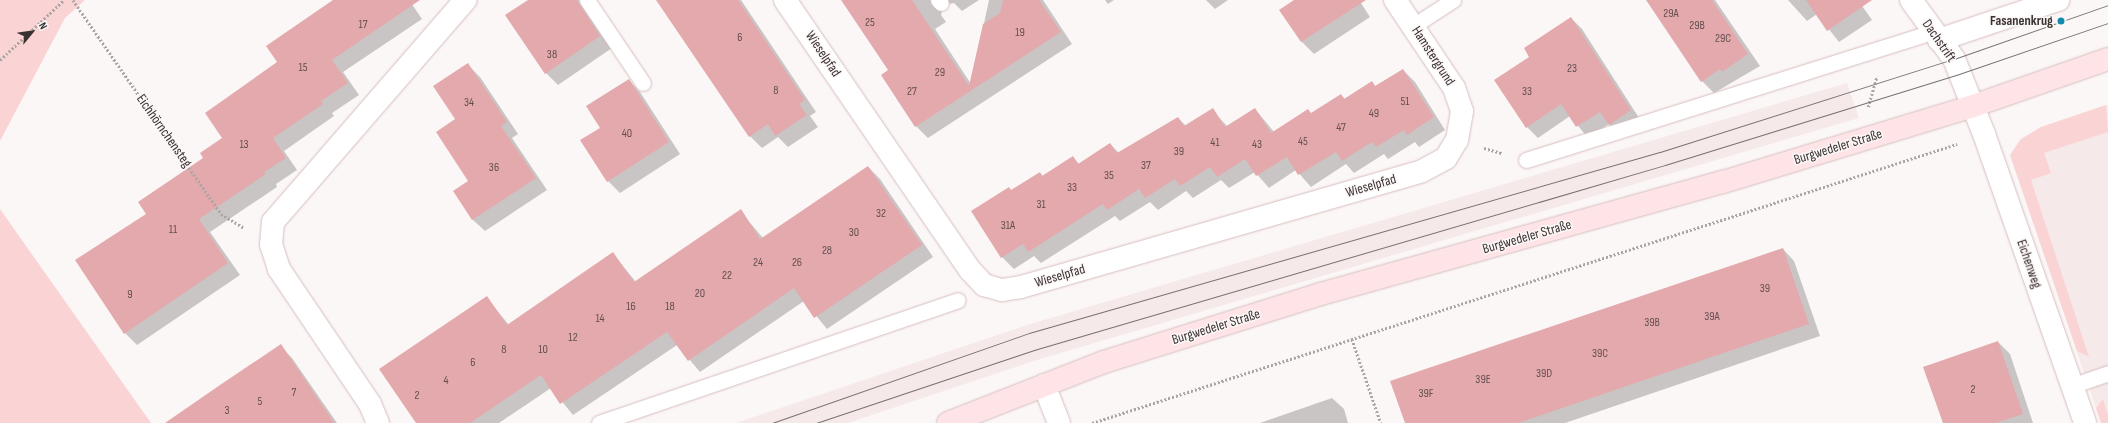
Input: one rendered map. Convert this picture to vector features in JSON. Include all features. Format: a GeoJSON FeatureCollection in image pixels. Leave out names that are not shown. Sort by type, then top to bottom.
{"type":"FeatureCollection","features":[{"type":"Feature","properties":{"kind":"main road","name":"Burgwedeler Straße"},"geometry":{"type":"LineString","coordinates":[[948,423],[1104,362],[1321,294],[1715,184],[1973,106],[2108,59]]}},
{"type":"Feature","properties":{"kind":"street"},"geometry":{"type":"LineString","coordinates":[[378,423],[370,404],[279,269],[271,245],[273,222],[464,0]]}},
{"type":"Feature","properties":{"kind":"street","name":"Wieselpfad"},"geometry":{"type":"LineString","coordinates":[[785,0],[970,270],[984,285],[1002,290],[1021,287],[1422,172],[1446,158],[1457,140]]}},
{"type":"Feature","properties":{"kind":"street","name":"Hamstergrund"},"geometry":{"type":"LineString","coordinates":[[1396,0],[1454,88],[1462,111],[1457,140]]}},
{"type":"Feature","properties":{"kind":"street","name":"Dachstrift"},"geometry":{"type":"LineString","coordinates":[[1911,0],[1954,59],[1973,106]]}},
{"type":"Feature","properties":{"kind":"street"},"geometry":{"type":"LineString","coordinates":[[1936,36],[2058,0]]}},
{"type":"Feature","properties":{"kind":"street","name":"Eichenweg"},"geometry":{"type":"LineString","coordinates":[[1973,106],[2085,423]]}},
{"type":"Feature","properties":{"kind":"street"},"geometry":{"type":"LineString","coordinates":[[1044,385],[1059,423]]}},
{"type":"Feature","properties":{"kind":"lane"},"geometry":{"type":"LineString","coordinates":[[587,0],[642,83]]}},
{"type":"Feature","properties":{"kind":"lane"},"geometry":{"type":"LineString","coordinates":[[1413,26],[1453,0]]}},
{"type":"Feature","properties":{"kind":"lane"},"geometry":{"type":"LineString","coordinates":[[1526,160],[1936,36]]}},
{"type":"Feature","properties":{"kind":"lane"},"geometry":{"type":"LineString","coordinates":[[599,423],[958,300]]}},
{"type":"Feature","properties":{"kind":"lane"},"geometry":{"type":"LineString","coordinates":[[2071,386],[2108,373]]}},
{"type":"Feature","properties":{"kind":"path"},"geometry":{"type":"LineString","coordinates":[[0,60],[64,0]]}},
{"type":"Feature","properties":{"kind":"path","name":"Eichhörnchensteg"},"geometry":{"type":"LineString","coordinates":[[74,0],[221,214],[271,245]]}},
{"type":"Feature","properties":{"kind":"path"},"geometry":{"type":"LineString","coordinates":[[1092,423],[1352,338],[1907,162],[1984,134]]}},
{"type":"Feature","properties":{"kind":"path"},"geometry":{"type":"LineString","coordinates":[[1457,140],[1526,160]]}},
{"type":"Feature","properties":{"kind":"path"},"geometry":{"type":"LineString","coordinates":[[1352,338],[1382,423]]}},
{"type":"Feature","properties":{"kind":"shaded area"},"geometry":{"type":"Polygon","coordinates":[[[0,0],[85,0],[65,18],[0,141],[0,0]]]}},
{"type":"Feature","properties":{"kind":"shaded area"},"geometry":{"type":"Polygon","coordinates":[[[1847,83],[1859,118],[1037,360],[848,423],[736,423],[1027,325],[1847,83]]]}},
{"type":"Feature","properties":{"kind":"shaded area"},"geometry":{"type":"Polygon","coordinates":[[[2106,105],[2108,132],[2044,153],[2051,173],[2031,180],[2089,357],[2077,351],[2010,155],[2021,139],[2041,127],[2106,105]]]}},
{"type":"Feature","properties":{"kind":"shaded area"},"geometry":{"type":"Polygon","coordinates":[[[2108,105],[2108,423],[2101,423],[2010,155],[2021,139],[2041,127],[2108,105]]]}},
{"type":"Feature","properties":{"kind":"shaded area"},"geometry":{"type":"Polygon","coordinates":[[[0,209],[151,423],[0,423],[0,209]]]}},
{"type":"Feature","properties":{"kind":"shaded area"},"geometry":{"type":"Polygon","coordinates":[[[2103,399],[2108,415],[2108,423],[2101,423],[2096,408],[2103,399]]]}},
{"type":"Feature","properties":{"kind":"building"},"geometry":{"type":"Polygon","coordinates":[[[333,0],[420,0],[332,60],[348,83],[321,101],[323,104],[273,138],[286,158],[264,172],[266,174],[199,219],[228,263],[124,334],[75,260],[146,214],[138,202],[203,158],[200,153],[222,138],[205,113],[277,62],[266,46],[333,0]]]}},
{"type":"Feature","properties":{"kind":"building"},"geometry":{"type":"Polygon","coordinates":[[[528,0],[577,0],[600,36],[545,74],[505,15],[528,0]]]}},
{"type":"Feature","properties":{"kind":"building"},"geometry":{"type":"Polygon","coordinates":[[[656,0],[738,0],[805,100],[799,104],[807,115],[775,136],[768,124],[749,137],[656,0]]]}},
{"type":"Feature","properties":{"kind":"building"},"geometry":{"type":"Polygon","coordinates":[[[841,0],[912,0],[969,86],[983,24],[1000,13],[1003,0],[1039,0],[1061,32],[915,127],[881,75],[888,70],[841,0]]]}},
{"type":"Feature","properties":{"kind":"building"},"geometry":{"type":"Polygon","coordinates":[[[1294,0],[1366,0],[1301,42],[1279,10],[1294,0]]]}},
{"type":"Feature","properties":{"kind":"building"},"geometry":{"type":"Polygon","coordinates":[[[1646,0],[1712,0],[1748,54],[1722,72],[1720,69],[1701,82],[1646,0]]]}},
{"type":"Feature","properties":{"kind":"building"},"geometry":{"type":"Polygon","coordinates":[[[1806,0],[1872,0],[1827,31],[1806,0]]]}},
{"type":"Feature","properties":{"kind":"building"},"geometry":{"type":"Polygon","coordinates":[[[1571,17],[1631,110],[1609,125],[1600,112],[1576,127],[1561,104],[1526,128],[1494,80],[1529,57],[1524,48],[1571,17]]]}},
{"type":"Feature","properties":{"kind":"building"},"geometry":{"type":"Polygon","coordinates":[[[468,63],[507,122],[501,126],[536,178],[472,220],[453,191],[468,181],[436,132],[455,119],[433,86],[468,63]]]}},
{"type":"Feature","properties":{"kind":"building"},"geometry":{"type":"Polygon","coordinates":[[[1403,69],[1434,117],[1407,135],[1404,130],[1376,147],[1372,142],[1342,161],[1336,152],[1298,175],[1287,157],[1256,176],[1245,159],[1217,177],[1210,167],[1180,186],[1175,179],[1145,198],[1139,189],[1107,210],[1103,204],[1028,252],[1023,244],[1001,258],[971,211],[1009,187],[1011,190],[1040,172],[1042,176],[1073,156],[1078,164],[1110,143],[1117,153],[1178,117],[1184,126],[1213,108],[1225,127],[1255,108],[1271,133],[1308,109],[1311,113],[1341,94],[1344,99],[1372,81],[1375,86],[1403,69]]]}},
{"type":"Feature","properties":{"kind":"building"},"geometry":{"type":"Polygon","coordinates":[[[629,79],[669,142],[607,182],[580,140],[600,128],[586,106],[629,79]]]}},
{"type":"Feature","properties":{"kind":"building"},"geometry":{"type":"Polygon","coordinates":[[[868,166],[922,245],[814,318],[794,288],[688,361],[667,332],[560,404],[541,375],[470,423],[416,423],[379,369],[487,296],[507,325],[613,252],[634,282],[741,209],[760,239],[868,166]]]}},
{"type":"Feature","properties":{"kind":"building"},"geometry":{"type":"Polygon","coordinates":[[[1783,248],[1809,324],[1518,423],[1405,423],[1390,381],[1783,248]]]}},
{"type":"Feature","properties":{"kind":"building"},"geometry":{"type":"Polygon","coordinates":[[[1998,341],[2023,414],[1996,423],[1943,423],[1923,367],[1998,341]]]}},
{"type":"Feature","properties":{"kind":"building"},"geometry":{"type":"Polygon","coordinates":[[[281,344],[334,423],[165,423],[220,385],[281,344]]]}},
{"type":"Feature","properties":{"kind":"tram line"},"geometry":{"type":"LineString","coordinates":[[772,423],[1029,333],[1660,152],[1954,59],[2108,5]]}},
{"type":"Feature","properties":{"kind":"tram line"},"geometry":{"type":"LineString","coordinates":[[816,423],[1034,350],[1665,165],[1959,74],[2108,23]]}},
{"type":"Feature","properties":{"kind":"place","name":"Fasanenkrug"},"geometry":{"type":"Point","coordinates":[2061,21]}}]}
